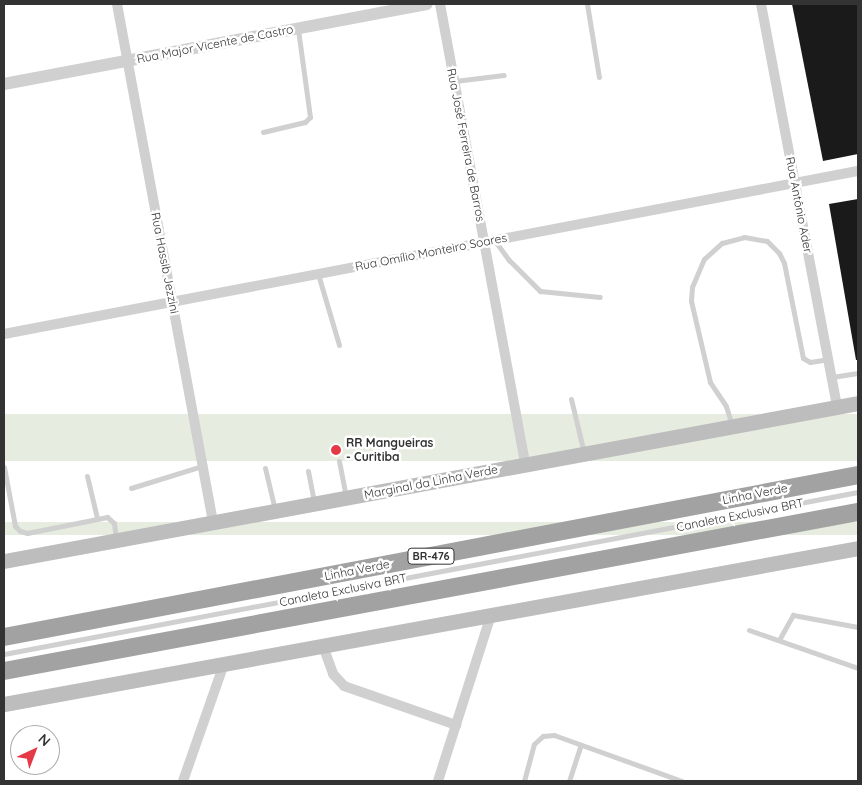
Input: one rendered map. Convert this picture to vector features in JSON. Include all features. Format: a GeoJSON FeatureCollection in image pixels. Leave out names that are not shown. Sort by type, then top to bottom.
{"type":"FeatureCollection","features":[{"type":"Feature","properties":{"kind":"highway","name":"Linha Verde"},"geometry":{"type":"LineString","coordinates":[[4,637],[858,475]]}},
{"type":"Feature","properties":{"kind":"highway"},"geometry":{"type":"LineString","coordinates":[[4,671],[858,512]]}},
{"type":"Feature","properties":{"kind":"main road","name":"Marginal da Linha Verde"},"geometry":{"type":"LineString","coordinates":[[4,561],[858,403]]}},
{"type":"Feature","properties":{"kind":"main road"},"geometry":{"type":"LineString","coordinates":[[4,704],[858,548]]}},
{"type":"Feature","properties":{"kind":"street","name":"Rua Hassib Jezzini"},"geometry":{"type":"LineString","coordinates":[[117,4],[213,522]]}},
{"type":"Feature","properties":{"kind":"street","name":"Rua Major Vicente de Castro"},"geometry":{"type":"LineString","coordinates":[[4,84],[298,28],[375,9],[427,4]]}},
{"type":"Feature","properties":{"kind":"street","name":"Rua José Ferreira de Barros"},"geometry":{"type":"LineString","coordinates":[[440,4],[525,464]]}},
{"type":"Feature","properties":{"kind":"street","name":"Rua Antônio Ader"},"geometry":{"type":"LineString","coordinates":[[760,4],[837,406]]}},
{"type":"Feature","properties":{"kind":"street","name":"Rua Omílio Monteiro Soares"},"geometry":{"type":"LineString","coordinates":[[4,334],[858,171]]}},
{"type":"Feature","properties":{"kind":"street"},"geometry":{"type":"LineString","coordinates":[[438,781],[491,615]]}},
{"type":"Feature","properties":{"kind":"street"},"geometry":{"type":"LineString","coordinates":[[323,646],[333,674],[344,686],[456,725]]}},
{"type":"Feature","properties":{"kind":"street"},"geometry":{"type":"LineString","coordinates":[[183,781],[224,664]]}},
{"type":"Feature","properties":{"kind":"lane"},"geometry":{"type":"LineString","coordinates":[[587,4],[599,78]]}},
{"type":"Feature","properties":{"kind":"lane"},"geometry":{"type":"LineString","coordinates":[[263,132],[305,122],[310,117],[298,28]]}},
{"type":"Feature","properties":{"kind":"lane"},"geometry":{"type":"LineString","coordinates":[[454,81],[504,75]]}},
{"type":"Feature","properties":{"kind":"lane"},"geometry":{"type":"LineString","coordinates":[[732,426],[726,406],[710,382],[691,301],[692,287],[704,259],[722,243],[744,237],[766,241],[779,253],[784,263],[803,358],[810,362],[828,359]]}},
{"type":"Feature","properties":{"kind":"lane"},"geometry":{"type":"LineString","coordinates":[[495,240],[509,260],[540,291],[600,297]]}},
{"type":"Feature","properties":{"kind":"lane"},"geometry":{"type":"LineString","coordinates":[[318,274],[339,345]]}},
{"type":"Feature","properties":{"kind":"lane"},"geometry":{"type":"LineString","coordinates":[[831,377],[858,373]]}},
{"type":"Feature","properties":{"kind":"lane"},"geometry":{"type":"LineString","coordinates":[[571,399],[584,453]]}},
{"type":"Feature","properties":{"kind":"lane"},"geometry":{"type":"LineString","coordinates":[[339,461],[347,497]]}},
{"type":"Feature","properties":{"kind":"lane"},"geometry":{"type":"LineString","coordinates":[[131,488],[203,465]]}},
{"type":"Feature","properties":{"kind":"lane"},"geometry":{"type":"LineString","coordinates":[[4,467],[15,526],[20,532],[26,533],[97,518],[111,519],[116,540]]}},
{"type":"Feature","properties":{"kind":"lane"},"geometry":{"type":"LineString","coordinates":[[265,468],[275,510]]}},
{"type":"Feature","properties":{"kind":"lane"},"geometry":{"type":"LineString","coordinates":[[308,471],[314,503]]}},
{"type":"Feature","properties":{"kind":"lane"},"geometry":{"type":"LineString","coordinates":[[87,476],[97,518]]}},
{"type":"Feature","properties":{"kind":"lane","name":"Canaleta Exclusiva BRT"},"geometry":{"type":"LineString","coordinates":[[4,654],[858,492]]}},
{"type":"Feature","properties":{"kind":"lane"},"geometry":{"type":"LineString","coordinates":[[778,640],[793,615],[858,627]]}},
{"type":"Feature","properties":{"kind":"lane"},"geometry":{"type":"LineString","coordinates":[[749,630],[858,668]]}},
{"type":"Feature","properties":{"kind":"lane"},"geometry":{"type":"LineString","coordinates":[[524,781],[534,744],[543,736],[554,735],[682,781]]}},
{"type":"Feature","properties":{"kind":"lane"},"geometry":{"type":"LineString","coordinates":[[569,781],[581,745]]}},
{"type":"Feature","properties":{"kind":"shaded area"},"geometry":{"type":"Polygon","coordinates":[[[4,414],[858,414],[858,461],[4,461],[4,414]]]}},
{"type":"Feature","properties":{"kind":"shaded area"},"geometry":{"type":"Polygon","coordinates":[[[4,522],[858,522],[858,535],[4,535],[4,522]]]}},
{"type":"Feature","properties":{"kind":"building"},"geometry":{"type":"Polygon","coordinates":[[[792,4],[858,4],[858,154],[823,161],[792,4]]]}},
{"type":"Feature","properties":{"kind":"building"},"geometry":{"type":"Polygon","coordinates":[[[858,199],[858,360],[856,360],[829,204],[858,199]]]}},
{"type":"Feature","properties":{"kind":"place","name":"RR Mangueiras - Curitiba"},"geometry":{"type":"Point","coordinates":[336,450]}}]}
